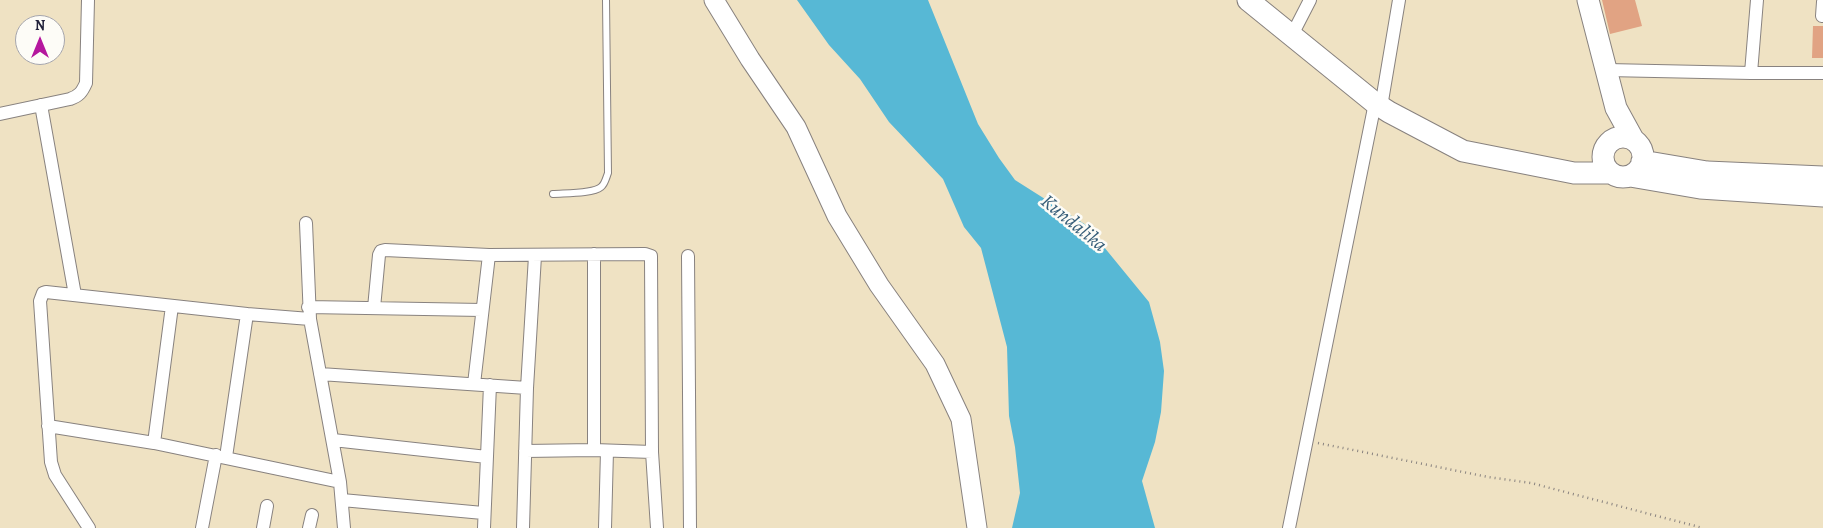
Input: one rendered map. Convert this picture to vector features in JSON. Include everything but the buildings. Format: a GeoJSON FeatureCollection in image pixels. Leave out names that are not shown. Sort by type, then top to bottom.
{"type":"FeatureCollection","features":[{"type":"Feature","properties":{"kind":"main road"},"geometry":{"type":"LineString","coordinates":[[1248,0],[1378,105],[1464,151],[1574,173],[1619,161],[1707,172],[1823,177]]}},
{"type":"Feature","properties":{"kind":"main road"},"geometry":{"type":"LineString","coordinates":[[1588,0],[1616,108],[1619,161]]}},
{"type":"Feature","properties":{"kind":"main road"},"geometry":{"type":"LineString","coordinates":[[1616,108],[1633,139],[1620,137],[1619,161]]}},
{"type":"Feature","properties":{"kind":"main road"},"geometry":{"type":"LineString","coordinates":[[1619,161],[1700,188],[1823,196]]}},
{"type":"Feature","properties":{"kind":"street"},"geometry":{"type":"LineString","coordinates":[[0,114],[70,99],[78,96],[83,91],[86,83],[88,0]]}},
{"type":"Feature","properties":{"kind":"street"},"geometry":{"type":"LineString","coordinates":[[714,0],[750,59],[796,127],[837,216],[879,285],[935,364],[961,419],[977,528]]}},
{"type":"Feature","properties":{"kind":"street"},"geometry":{"type":"LineString","coordinates":[[1292,35],[1310,0]]}},
{"type":"Feature","properties":{"kind":"street"},"geometry":{"type":"LineString","coordinates":[[1289,528],[1399,0]]}},
{"type":"Feature","properties":{"kind":"street"},"geometry":{"type":"LineString","coordinates":[[1751,73],[1757,0]]}},
{"type":"Feature","properties":{"kind":"street"},"geometry":{"type":"LineString","coordinates":[[1822,16],[1823,2]]}},
{"type":"Feature","properties":{"kind":"street"},"geometry":{"type":"LineString","coordinates":[[1607,70],[1751,73],[1823,72]]}},
{"type":"Feature","properties":{"kind":"street"},"geometry":{"type":"LineString","coordinates":[[41,105],[75,295]]}},
{"type":"Feature","properties":{"kind":"street"},"geometry":{"type":"LineString","coordinates":[[306,223],[309,313],[340,482],[344,528]]}},
{"type":"Feature","properties":{"kind":"street"},"geometry":{"type":"LineString","coordinates":[[374,308],[379,255],[386,250],[489,255],[645,254],[651,256],[652,452],[657,528]]}},
{"type":"Feature","properties":{"kind":"street"},"geometry":{"type":"LineString","coordinates":[[594,254],[594,450]]}},
{"type":"Feature","properties":{"kind":"street"},"geometry":{"type":"LineString","coordinates":[[474,384],[489,255]]}},
{"type":"Feature","properties":{"kind":"street"},"geometry":{"type":"LineString","coordinates":[[523,528],[535,256]]}},
{"type":"Feature","properties":{"kind":"street"},"geometry":{"type":"LineString","coordinates":[[688,256],[690,528]]}},
{"type":"Feature","properties":{"kind":"street"},"geometry":{"type":"LineString","coordinates":[[89,528],[55,475],[51,462],[40,298],[46,292],[247,314],[309,313],[374,308],[482,310]]}},
{"type":"Feature","properties":{"kind":"street"},"geometry":{"type":"LineString","coordinates":[[154,443],[172,306]]}},
{"type":"Feature","properties":{"kind":"street"},"geometry":{"type":"LineString","coordinates":[[202,528],[221,456],[247,314]]}},
{"type":"Feature","properties":{"kind":"street"},"geometry":{"type":"LineString","coordinates":[[320,374],[528,388]]}},
{"type":"Feature","properties":{"kind":"street"},"geometry":{"type":"LineString","coordinates":[[484,528],[490,385]]}},
{"type":"Feature","properties":{"kind":"street"},"geometry":{"type":"LineString","coordinates":[[48,426],[154,443],[340,482]]}},
{"type":"Feature","properties":{"kind":"street"},"geometry":{"type":"LineString","coordinates":[[333,440],[486,457]]}},
{"type":"Feature","properties":{"kind":"street"},"geometry":{"type":"LineString","coordinates":[[525,451],[594,450],[652,452]]}},
{"type":"Feature","properties":{"kind":"street"},"geometry":{"type":"LineString","coordinates":[[605,528],[607,451]]}},
{"type":"Feature","properties":{"kind":"street"},"geometry":{"type":"LineString","coordinates":[[342,500],[484,513]]}},
{"type":"Feature","properties":{"kind":"street"},"geometry":{"type":"LineString","coordinates":[[263,528],[267,506]]}},
{"type":"Feature","properties":{"kind":"lane"},"geometry":{"type":"LineString","coordinates":[[553,194],[593,190],[600,188],[606,181],[608,173],[606,0]]}},
{"type":"Feature","properties":{"kind":"path"},"geometry":{"type":"LineString","coordinates":[[1307,441],[1531,483],[1703,528]]}},
{"type":"Feature","properties":{"kind":"water","name":"Kundalika"},"geometry":{"type":"Polygon","coordinates":[[[797,0],[928,0],[978,124],[1015,180],[1086,225],[1149,302],[1160,342],[1164,371],[1161,412],[1155,442],[1142,481],[1155,528],[1012,528],[1020,493],[1015,447],[1009,416],[1007,347],[981,248],[964,227],[943,179],[889,122],[860,79],[829,45],[797,0]]]}}]}
